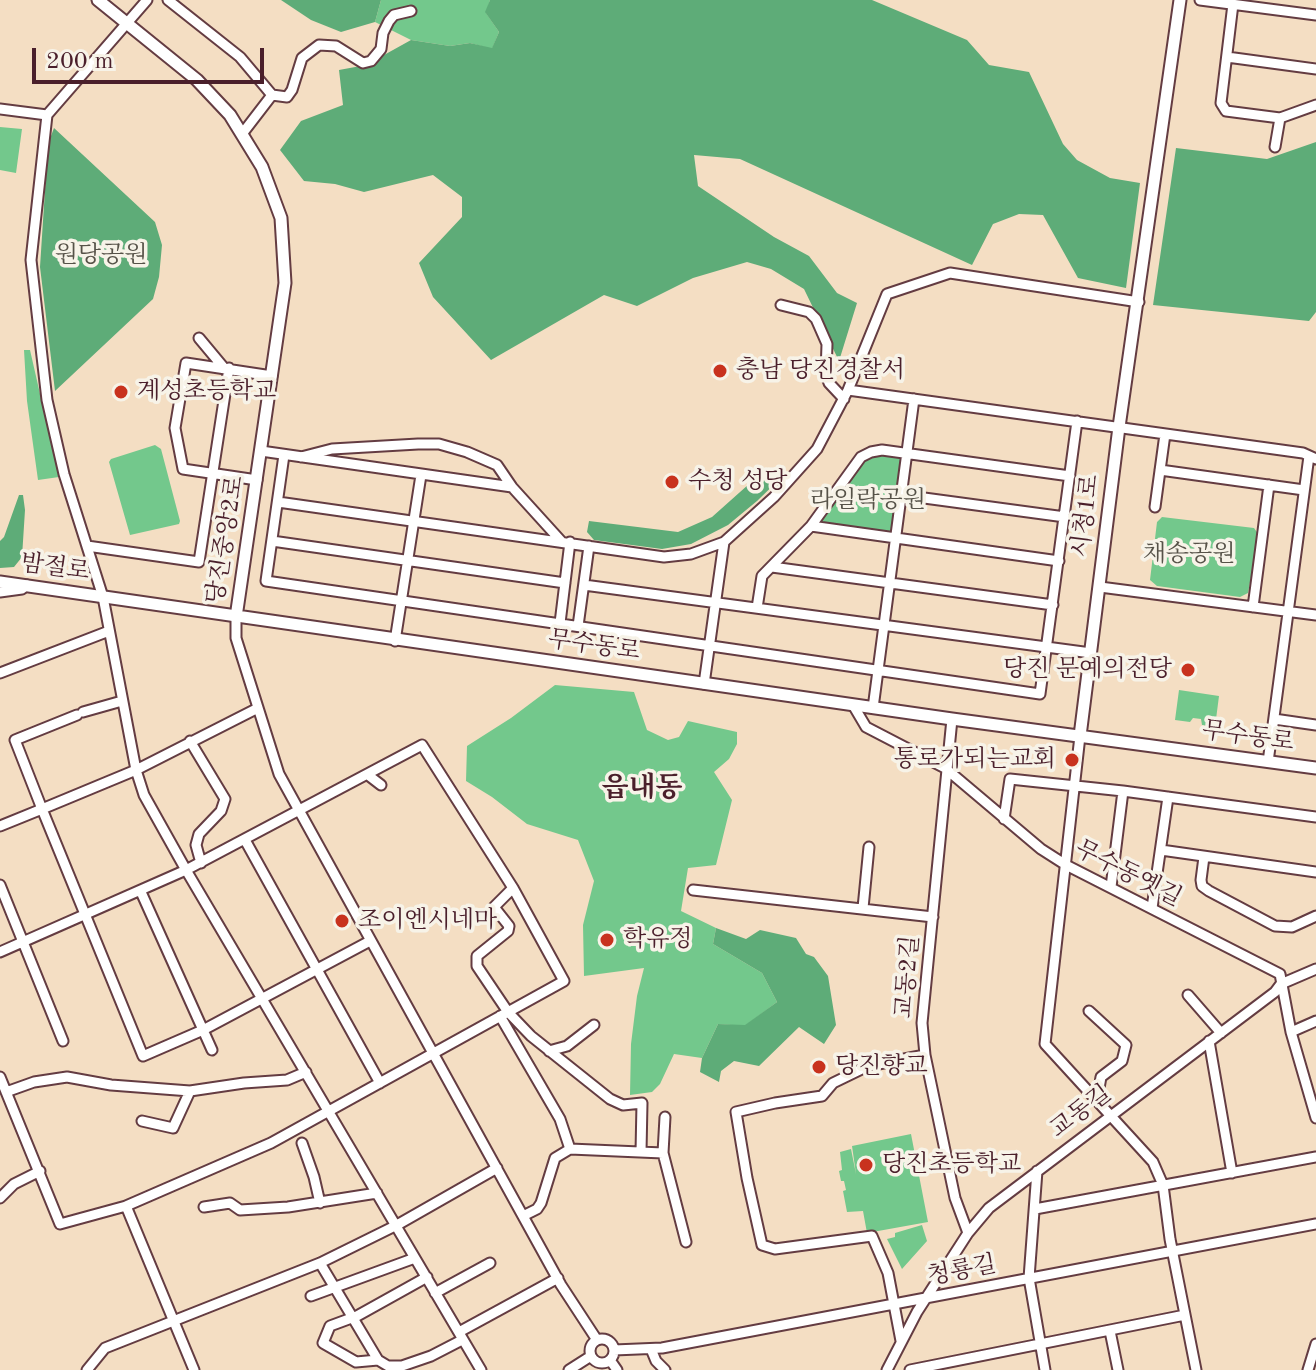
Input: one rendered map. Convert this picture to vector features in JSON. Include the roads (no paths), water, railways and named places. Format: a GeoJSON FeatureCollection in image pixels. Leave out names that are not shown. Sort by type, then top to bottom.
{"type":"FeatureCollection","features":[{"type":"Feature","properties":{"kind":"street","name":"당진중앙2로"},"geometry":{"type":"LineString","coordinates":[[98,0],[197,80],[230,115],[262,167],[281,218],[285,283],[236,617],[236,638],[279,774],[576,1312],[597,1340]]}},
{"type":"Feature","properties":{"kind":"street"},"geometry":{"type":"LineString","coordinates":[[147,0],[47,115],[31,260],[47,400],[57,444],[103,597],[136,770],[144,795],[186,870],[481,1370]]}},
{"type":"Feature","properties":{"kind":"street"},"geometry":{"type":"LineString","coordinates":[[168,0],[240,57],[272,95],[287,97],[302,58],[319,45],[336,46],[363,63],[371,61],[381,49],[383,33],[389,21],[394,15],[411,11]]}},
{"type":"Feature","properties":{"kind":"street","name":"시청1로"},"geometry":{"type":"LineString","coordinates":[[1080,736],[1119,427],[1180,0]]}},
{"type":"Feature","properties":{"kind":"street"},"geometry":{"type":"LineString","coordinates":[[1200,0],[1316,15]]}},
{"type":"Feature","properties":{"kind":"street"},"geometry":{"type":"LineString","coordinates":[[1233,4],[1221,103],[1226,111],[1280,118],[1316,105]]}},
{"type":"Feature","properties":{"kind":"street"},"geometry":{"type":"LineString","coordinates":[[1227,57],[1316,69]]}},
{"type":"Feature","properties":{"kind":"street"},"geometry":{"type":"LineString","coordinates":[[242,134],[272,95]]}},
{"type":"Feature","properties":{"kind":"street"},"geometry":{"type":"LineString","coordinates":[[0,109],[47,115]]}},
{"type":"Feature","properties":{"kind":"street"},"geometry":{"type":"LineString","coordinates":[[1275,147],[1280,118]]}},
{"type":"Feature","properties":{"kind":"street"},"geometry":{"type":"LineString","coordinates":[[278,502],[664,557],[691,554],[724,542],[774,497],[817,449],[846,394],[887,294],[950,273],[1139,302]]}},
{"type":"Feature","properties":{"kind":"street"},"geometry":{"type":"LineString","coordinates":[[781,305],[809,312],[816,319],[827,344],[829,383],[846,394],[914,399],[1077,421],[1303,453],[1312,458],[1304,490],[1268,762]]}},
{"type":"Feature","properties":{"kind":"street"},"geometry":{"type":"LineString","coordinates":[[87,546],[199,562],[226,368],[199,338]]}},
{"type":"Feature","properties":{"kind":"street","name":"당진중앙2로"},"geometry":{"type":"LineString","coordinates":[[213,473],[183,469],[175,428],[186,363],[272,376]]}},
{"type":"Feature","properties":{"kind":"street"},"geometry":{"type":"LineString","coordinates":[[873,708],[914,399]]}},
{"type":"Feature","properties":{"kind":"street"},"geometry":{"type":"LineString","coordinates":[[284,455],[266,581],[1040,694],[1077,421]]}},
{"type":"Feature","properties":{"kind":"street"},"geometry":{"type":"LineString","coordinates":[[1155,507],[1165,434]]}},
{"type":"Feature","properties":{"kind":"street"},"geometry":{"type":"LineString","coordinates":[[301,457],[332,449],[439,444],[497,465],[512,487],[566,542],[560,623]]}},
{"type":"Feature","properties":{"kind":"street"},"geometry":{"type":"LineString","coordinates":[[261,451],[512,487]]}},
{"type":"Feature","properties":{"kind":"street"},"geometry":{"type":"LineString","coordinates":[[757,608],[762,576],[811,526],[861,457],[876,451],[1070,476]]}},
{"type":"Feature","properties":{"kind":"street"},"geometry":{"type":"LineString","coordinates":[[1160,470],[1304,490]]}},
{"type":"Feature","properties":{"kind":"street"},"geometry":{"type":"LineString","coordinates":[[213,473],[257,480]]}},
{"type":"Feature","properties":{"kind":"street"},"geometry":{"type":"LineString","coordinates":[[395,641],[421,475]]}},
{"type":"Feature","properties":{"kind":"street"},"geometry":{"type":"LineString","coordinates":[[1253,607],[1269,485]]}},
{"type":"Feature","properties":{"kind":"street"},"geometry":{"type":"LineString","coordinates":[[902,495],[1065,517]]}},
{"type":"Feature","properties":{"kind":"street"},"geometry":{"type":"LineString","coordinates":[[811,526],[1059,561]]}},
{"type":"Feature","properties":{"kind":"street"},"geometry":{"type":"LineString","coordinates":[[272,541],[565,583]]}},
{"type":"Feature","properties":{"kind":"street"},"geometry":{"type":"LineString","coordinates":[[704,684],[724,542]]}},
{"type":"Feature","properties":{"kind":"street"},"geometry":{"type":"LineString","coordinates":[[578,626],[589,546]]}},
{"type":"Feature","properties":{"kind":"street"},"geometry":{"type":"LineString","coordinates":[[772,567],[1053,605]]}},
{"type":"Feature","properties":{"kind":"street","name":"밤절로"},"geometry":{"type":"LineString","coordinates":[[0,582],[103,597]]}},
{"type":"Feature","properties":{"kind":"street"},"geometry":{"type":"LineString","coordinates":[[0,592],[22,589],[27,585]]}},
{"type":"Feature","properties":{"kind":"street"},"geometry":{"type":"LineString","coordinates":[[584,585],[1091,653]]}},
{"type":"Feature","properties":{"kind":"street"},"geometry":{"type":"LineString","coordinates":[[1100,587],[1316,615]]}},
{"type":"Feature","properties":{"kind":"street","name":"무수동로"},"geometry":{"type":"LineString","coordinates":[[103,597],[395,641],[1316,768]]}},
{"type":"Feature","properties":{"kind":"street"},"geometry":{"type":"LineString","coordinates":[[0,673],[109,631]]}},
{"type":"Feature","properties":{"kind":"street"},"geometry":{"type":"LineString","coordinates":[[122,701],[15,740],[143,1056],[203,1030],[370,941]]}},
{"type":"Feature","properties":{"kind":"street","name":"무수동옛길"},"geometry":{"type":"LineString","coordinates":[[853,705],[866,727],[945,768],[1041,849],[1066,865],[1280,974],[1281,984]]}},
{"type":"Feature","properties":{"kind":"street"},"geometry":{"type":"LineString","coordinates":[[0,826],[136,770],[258,708]]}},
{"type":"Feature","properties":{"kind":"street","name":"교동2길"},"geometry":{"type":"LineString","coordinates":[[952,719],[922,1023],[925,1055],[955,1198],[968,1233]]}},
{"type":"Feature","properties":{"kind":"street"},"geometry":{"type":"LineString","coordinates":[[1274,719],[1316,725]]}},
{"type":"Feature","properties":{"kind":"street"},"geometry":{"type":"LineString","coordinates":[[1080,736],[1045,1044],[1153,1162],[1163,1185],[1196,1370]]}},
{"type":"Feature","properties":{"kind":"street"},"geometry":{"type":"LineString","coordinates":[[190,741],[225,799],[221,811],[199,834],[196,845],[201,863]]}},
{"type":"Feature","properties":{"kind":"street"},"geometry":{"type":"LineString","coordinates":[[0,952],[201,863],[422,745],[513,888],[564,981],[271,1143],[126,1206],[60,1224],[0,1077]]}},
{"type":"Feature","properties":{"kind":"street"},"geometry":{"type":"LineString","coordinates":[[368,775],[381,785]]}},
{"type":"Feature","properties":{"kind":"street"},"geometry":{"type":"LineString","coordinates":[[1004,819],[1010,779],[1316,817]]}},
{"type":"Feature","properties":{"kind":"street"},"geometry":{"type":"LineString","coordinates":[[1111,887],[1123,791]]}},
{"type":"Feature","properties":{"kind":"street"},"geometry":{"type":"LineString","coordinates":[[1152,908],[1168,797]]}},
{"type":"Feature","properties":{"kind":"street"},"geometry":{"type":"LineString","coordinates":[[245,840],[380,1083]]}},
{"type":"Feature","properties":{"kind":"street"},"geometry":{"type":"LineString","coordinates":[[863,908],[869,847]]}},
{"type":"Feature","properties":{"kind":"street"},"geometry":{"type":"LineString","coordinates":[[1161,850],[1316,872]]}},
{"type":"Feature","properties":{"kind":"street"},"geometry":{"type":"LineString","coordinates":[[1204,857],[1202,886],[1275,926],[1292,927],[1316,916]]}},
{"type":"Feature","properties":{"kind":"street"},"geometry":{"type":"LineString","coordinates":[[0,885],[63,1041]]}},
{"type":"Feature","properties":{"kind":"street"},"geometry":{"type":"LineString","coordinates":[[513,888],[494,907],[509,926],[508,931],[477,956],[477,966],[560,1119],[570,1149]]}},
{"type":"Feature","properties":{"kind":"street"},"geometry":{"type":"LineString","coordinates":[[693,890],[933,917]]}},
{"type":"Feature","properties":{"kind":"street"},"geometry":{"type":"LineString","coordinates":[[141,892],[212,1050]]}},
{"type":"Feature","properties":{"kind":"street","name":"교동길"},"geometry":{"type":"LineString","coordinates":[[887,1370],[926,1298],[968,1233],[989,1208],[1275,992],[1281,984],[1316,969]]}},
{"type":"Feature","properties":{"kind":"street"},"geometry":{"type":"LineString","coordinates":[[1281,984],[1291,1032],[1316,1118]]}},
{"type":"Feature","properties":{"kind":"street"},"geometry":{"type":"LineString","coordinates":[[1188,995],[1221,1033]]}},
{"type":"Feature","properties":{"kind":"street"},"geometry":{"type":"LineString","coordinates":[[1089,1011],[1126,1045],[1122,1061],[1101,1077],[1097,1100]]}},
{"type":"Feature","properties":{"kind":"street"},"geometry":{"type":"LineString","coordinates":[[504,1014],[610,1099],[623,1105],[642,1103],[641,1152]]}},
{"type":"Feature","properties":{"kind":"street"},"geometry":{"type":"LineString","coordinates":[[1291,1032],[1316,1021]]}},
{"type":"Feature","properties":{"kind":"street"},"geometry":{"type":"LineString","coordinates":[[549,1051],[567,1046],[594,1025]]}},
{"type":"Feature","properties":{"kind":"street"},"geometry":{"type":"LineString","coordinates":[[1209,1041],[1232,1173]]}},
{"type":"Feature","properties":{"kind":"street"},"geometry":{"type":"LineString","coordinates":[[901,1341],[888,1273],[872,1236],[775,1249],[762,1245],[736,1112],[822,1096],[833,1083],[868,1066],[925,1055]]}},
{"type":"Feature","properties":{"kind":"street"},"geometry":{"type":"LineString","coordinates":[[6,1092],[34,1082],[67,1077],[111,1085],[190,1091],[287,1080],[306,1072]]}},
{"type":"Feature","properties":{"kind":"street"},"geometry":{"type":"LineString","coordinates":[[142,1121],[173,1128],[190,1091]]}},
{"type":"Feature","properties":{"kind":"street"},"geometry":{"type":"LineString","coordinates":[[665,1117],[663,1153],[686,1242]]}},
{"type":"Feature","properties":{"kind":"street"},"geometry":{"type":"LineString","coordinates":[[302,1143],[320,1203]]}},
{"type":"Feature","properties":{"kind":"street"},"geometry":{"type":"LineString","coordinates":[[523,1216],[537,1209],[555,1158],[570,1149],[663,1153]]}},
{"type":"Feature","properties":{"kind":"street"},"geometry":{"type":"LineString","coordinates":[[1035,1209],[1316,1157]]}},
{"type":"Feature","properties":{"kind":"street"},"geometry":{"type":"LineString","coordinates":[[87,1370],[105,1348],[320,1263],[397,1225],[497,1168]]}},
{"type":"Feature","properties":{"kind":"street"},"geometry":{"type":"LineString","coordinates":[[0,1198],[14,1184],[40,1171]]}},
{"type":"Feature","properties":{"kind":"street"},"geometry":{"type":"LineString","coordinates":[[1037,1171],[1029,1278],[1045,1370]]}},
{"type":"Feature","properties":{"kind":"street"},"geometry":{"type":"LineString","coordinates":[[204,1207],[230,1203],[240,1210],[320,1203],[377,1193]]}},
{"type":"Feature","properties":{"kind":"street"},"geometry":{"type":"LineString","coordinates":[[126,1206],[194,1370]]}},
{"type":"Feature","properties":{"kind":"street","name":"청룡길"},"geometry":{"type":"LineString","coordinates":[[612,1355],[1316,1224]]}},
{"type":"Feature","properties":{"kind":"street"},"geometry":{"type":"LineString","coordinates":[[311,1296],[415,1258]]}},
{"type":"Feature","properties":{"kind":"street"},"geometry":{"type":"LineString","coordinates":[[320,1263],[378,1360],[388,1366],[402,1366],[431,1356],[558,1278]]}},
{"type":"Feature","properties":{"kind":"street"},"geometry":{"type":"LineString","coordinates":[[435,1293],[490,1263]]}},
{"type":"Feature","properties":{"kind":"street"},"geometry":{"type":"LineString","coordinates":[[378,1360],[356,1362],[323,1343],[330,1326],[354,1318],[427,1277]]}},
{"type":"Feature","properties":{"kind":"street"},"geometry":{"type":"LineString","coordinates":[[910,1370],[970,1365],[1040,1346],[1185,1315]]}},
{"type":"Feature","properties":{"kind":"street"},"geometry":{"type":"LineString","coordinates":[[1110,1331],[1118,1370]]}},
{"type":"Feature","properties":{"kind":"street"},"geometry":{"type":"LineString","coordinates":[[612,1355],[599,1363],[591,1356],[591,1345],[597,1340],[608,1341],[617,1370]]}},
{"type":"Feature","properties":{"kind":"street"},"geometry":{"type":"LineString","coordinates":[[1308,1370],[1316,1344]]}},
{"type":"Feature","properties":{"kind":"street"},"geometry":{"type":"LineString","coordinates":[[651,1349],[656,1361],[665,1370]]}},
{"type":"Feature","properties":{"kind":"street"},"geometry":{"type":"LineString","coordinates":[[569,1370],[591,1356]]}},
{"type":"Feature","properties":{"kind":"place","name":"충남 당진경찰서"},"geometry":{"type":"Point","coordinates":[720,371]}},
{"type":"Feature","properties":{"kind":"place","name":"계성초등학교"},"geometry":{"type":"Point","coordinates":[121,392]}},
{"type":"Feature","properties":{"kind":"place","name":"수청 성당"},"geometry":{"type":"Point","coordinates":[672,482]}},
{"type":"Feature","properties":{"kind":"place","name":"당진 문예의전당"},"geometry":{"type":"Point","coordinates":[1188,670]}},
{"type":"Feature","properties":{"kind":"place","name":"통로가되는교회"},"geometry":{"type":"Point","coordinates":[1072,760]}},
{"type":"Feature","properties":{"kind":"place","name":"조이엔시네마"},"geometry":{"type":"Point","coordinates":[342,921]}},
{"type":"Feature","properties":{"kind":"place","name":"학유정"},"geometry":{"type":"Point","coordinates":[607,940]}},
{"type":"Feature","properties":{"kind":"place","name":"당진향교"},"geometry":{"type":"Point","coordinates":[819,1067]}},
{"type":"Feature","properties":{"kind":"place","name":"당진초등학교"},"geometry":{"type":"Point","coordinates":[866,1165]}},
{"type":"Feature","properties":{"kind":"district","name":"읍내동"},"geometry":{"type":"Point","coordinates":[642,789]}},
{"type":"Feature","properties":{"kind":"park label","name":"원당공원"},"geometry":{"type":"Point","coordinates":[101,256]}},
{"type":"Feature","properties":{"kind":"park label","name":"라일락공원"},"geometry":{"type":"Point","coordinates":[868,501]}},
{"type":"Feature","properties":{"kind":"park label","name":"채송공원"},"geometry":{"type":"Point","coordinates":[1189,555]}}]}
